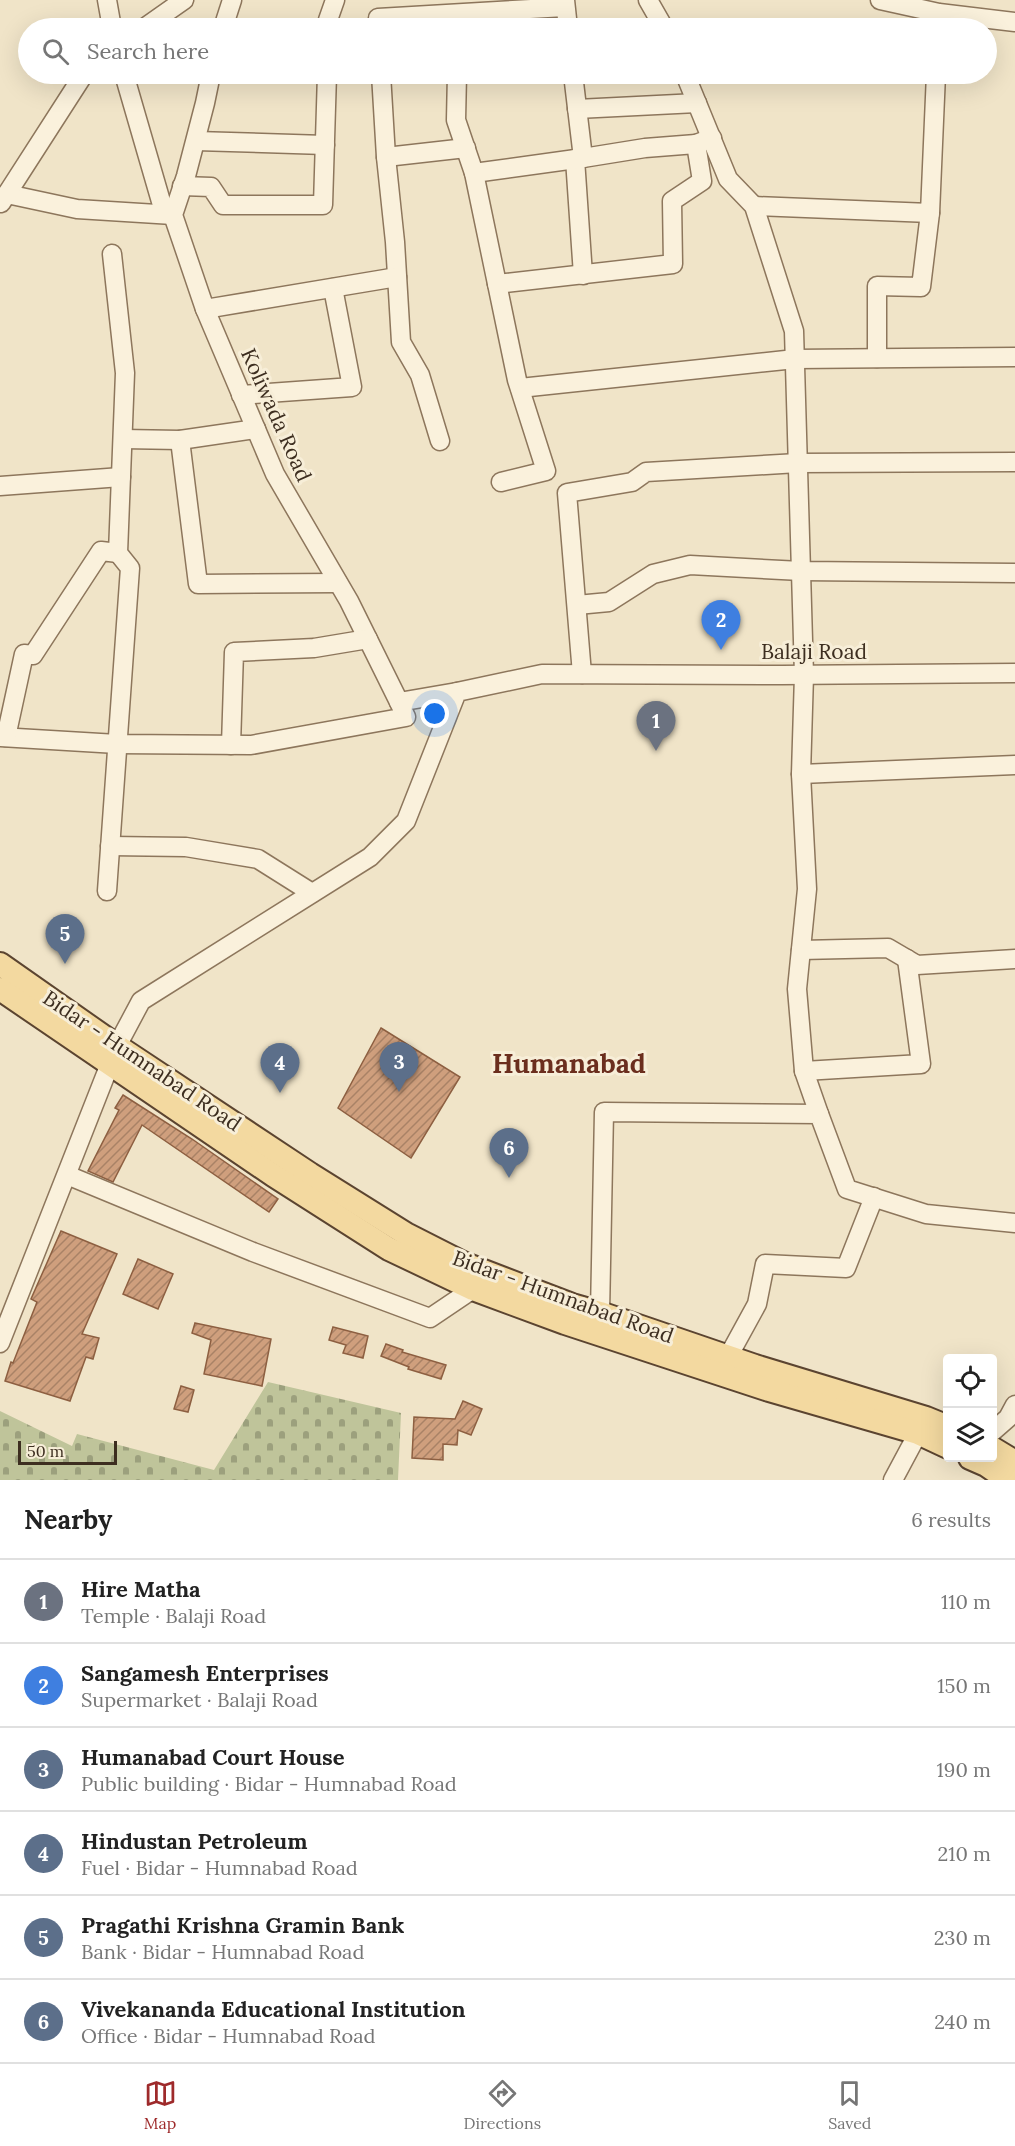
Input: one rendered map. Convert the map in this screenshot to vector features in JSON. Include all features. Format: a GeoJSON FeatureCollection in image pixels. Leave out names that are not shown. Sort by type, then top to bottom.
{"type":"FeatureCollection","features":[{"type":"Feature","properties":{"kind":"main road","name":"Bidar - Humnabad Road"},"geometry":{"type":"LineString","coordinates":[[0,964],[114,1056],[273,1175],[389,1249],[473,1289],[654,1353],[781,1393],[922,1425],[943,1427]]}},
{"type":"Feature","properties":{"kind":"main road","name":"Bidar - Humnabad Road"},"geometry":{"type":"LineString","coordinates":[[0,989],[406,1234],[465,1264],[572,1305],[922,1425],[943,1443]]}},
{"type":"Feature","properties":{"kind":"main road"},"geometry":{"type":"LineString","coordinates":[[997,1451],[1015,1462]]}},
{"type":"Feature","properties":{"kind":"main road"},"geometry":{"type":"LineString","coordinates":[[979,1462],[1008,1480]]}},
{"type":"Feature","properties":{"kind":"street"},"geometry":{"type":"LineString","coordinates":[[107,0],[110,18]]}},
{"type":"Feature","properties":{"kind":"street"},"geometry":{"type":"LineString","coordinates":[[158,18],[184,0]]}},
{"type":"Feature","properties":{"kind":"street"},"geometry":{"type":"LineString","coordinates":[[226,18],[232,0]]}},
{"type":"Feature","properties":{"kind":"street"},"geometry":{"type":"LineString","coordinates":[[329,18],[335,0]]}},
{"type":"Feature","properties":{"kind":"street"},"geometry":{"type":"LineString","coordinates":[[648,0],[658,18]]}},
{"type":"Feature","properties":{"kind":"street"},"geometry":{"type":"LineString","coordinates":[[880,0],[931,18]]}},
{"type":"Feature","properties":{"kind":"street"},"geometry":{"type":"LineString","coordinates":[[476,18],[565,4]]}},
{"type":"Feature","properties":{"kind":"street"},"geometry":{"type":"LineString","coordinates":[[378,15],[418,18]]}},
{"type":"Feature","properties":{"kind":"street"},"geometry":{"type":"LineString","coordinates":[[997,22],[1015,22]]}},
{"type":"Feature","properties":{"kind":"street"},"geometry":{"type":"LineString","coordinates":[[78,84],[3,199],[77,209],[173,214],[195,141],[209,84]]}},
{"type":"Feature","properties":{"kind":"street","name":"Koliwada Road"},"geometry":{"type":"LineString","coordinates":[[127,84],[162,205],[173,214],[205,309],[275,474],[338,583],[399,702]]}},
{"type":"Feature","properties":{"kind":"street"},"geometry":{"type":"LineString","coordinates":[[182,186],[211,187],[223,205],[323,205],[327,84]]}},
{"type":"Feature","properties":{"kind":"street"},"geometry":{"type":"LineString","coordinates":[[382,84],[401,342],[420,375],[440,441]]}},
{"type":"Feature","properties":{"kind":"street"},"geometry":{"type":"LineString","coordinates":[[457,84],[456,120],[474,173],[520,388],[546,471],[501,482]]}},
{"type":"Feature","properties":{"kind":"street"},"geometry":{"type":"LineString","coordinates":[[574,84],[578,109],[583,275]]}},
{"type":"Feature","properties":{"kind":"street"},"geometry":{"type":"LineString","coordinates":[[497,284],[673,264],[672,201],[702,181],[704,141],[697,103],[689,84]]}},
{"type":"Feature","properties":{"kind":"street"},"geometry":{"type":"LineString","coordinates":[[877,358],[877,286],[921,287],[930,213],[936,84]]}},
{"type":"Feature","properties":{"kind":"street"},"geometry":{"type":"LineString","coordinates":[[578,109],[697,103]]}},
{"type":"Feature","properties":{"kind":"street"},"geometry":{"type":"LineString","coordinates":[[195,141],[325,145]]}},
{"type":"Feature","properties":{"kind":"street"},"geometry":{"type":"LineString","coordinates":[[474,173],[704,141]]}},
{"type":"Feature","properties":{"kind":"street"},"geometry":{"type":"LineString","coordinates":[[704,141],[728,179],[754,206],[794,331],[804,675],[801,774],[807,889],[797,989],[804,1071],[848,1189],[926,1214],[1015,1223]]}},
{"type":"Feature","properties":{"kind":"street"},"geometry":{"type":"LineString","coordinates":[[386,157],[465,148]]}},
{"type":"Feature","properties":{"kind":"street"},"geometry":{"type":"LineString","coordinates":[[754,206],[930,213]]}},
{"type":"Feature","properties":{"kind":"street"},"geometry":{"type":"LineString","coordinates":[[107,891],[130,568],[118,553],[125,373],[112,254]]}},
{"type":"Feature","properties":{"kind":"street"},"geometry":{"type":"LineString","coordinates":[[205,309],[397,277]]}},
{"type":"Feature","properties":{"kind":"street"},"geometry":{"type":"LineString","coordinates":[[241,395],[352,387],[333,288]]}},
{"type":"Feature","properties":{"kind":"street"},"geometry":{"type":"LineString","coordinates":[[520,388],[795,359],[1015,357]]}},
{"type":"Feature","properties":{"kind":"street"},"geometry":{"type":"LineString","coordinates":[[123,440],[180,440],[256,429]]}},
{"type":"Feature","properties":{"kind":"street"},"geometry":{"type":"LineString","coordinates":[[180,440],[198,584],[338,583]]}},
{"type":"Feature","properties":{"kind":"street"},"geometry":{"type":"LineString","coordinates":[[582,674],[567,493],[632,482],[646,472],[798,463],[1015,462]]}},
{"type":"Feature","properties":{"kind":"street"},"geometry":{"type":"LineString","coordinates":[[0,486],[121,477]]}},
{"type":"Feature","properties":{"kind":"street"},"geometry":{"type":"LineString","coordinates":[[118,553],[101,551],[33,655],[24,654],[3,737],[117,744],[252,745],[406,717],[399,702],[457,692]]}},
{"type":"Feature","properties":{"kind":"street"},"geometry":{"type":"LineString","coordinates":[[577,605],[609,602],[653,574],[690,565],[801,571],[1015,573]]}},
{"type":"Feature","properties":{"kind":"street"},"geometry":{"type":"LineString","coordinates":[[231,745],[234,652],[314,648],[368,639]]}},
{"type":"Feature","properties":{"kind":"street","name":"Balaji Road"},"geometry":{"type":"LineString","coordinates":[[457,692],[542,674],[1015,673]]}},
{"type":"Feature","properties":{"kind":"street"},"geometry":{"type":"LineString","coordinates":[[0,1343],[5,1318],[67,1175],[114,1056],[141,1001],[370,857],[406,820],[457,692]]}},
{"type":"Feature","properties":{"kind":"street"},"geometry":{"type":"LineString","coordinates":[[801,774],[1015,765]]}},
{"type":"Feature","properties":{"kind":"street"},"geometry":{"type":"LineString","coordinates":[[110,846],[186,847],[258,859],[312,894]]}},
{"type":"Feature","properties":{"kind":"street"},"geometry":{"type":"LineString","coordinates":[[801,950],[888,948],[917,965],[1015,959]]}},
{"type":"Feature","properties":{"kind":"street"},"geometry":{"type":"LineString","coordinates":[[804,1071],[921,1064],[908,959]]}},
{"type":"Feature","properties":{"kind":"street"},"geometry":{"type":"LineString","coordinates":[[600,1313],[604,1112],[819,1114]]}},
{"type":"Feature","properties":{"kind":"street"},"geometry":{"type":"LineString","coordinates":[[67,1175],[253,1251],[429,1318],[473,1289]]}},
{"type":"Feature","properties":{"kind":"street"},"geometry":{"type":"LineString","coordinates":[[728,1357],[757,1304],[765,1264],[846,1268],[874,1197]]}},
{"type":"Feature","properties":{"kind":"street"},"geometry":{"type":"LineString","coordinates":[[997,1429],[1013,1416]]}},
{"type":"Feature","properties":{"kind":"street"},"geometry":{"type":"LineString","coordinates":[[893,1480],[922,1425]]}},
{"type":"Feature","properties":{"kind":"green space"},"geometry":{"type":"Polygon","coordinates":[[[268,1382],[401,1413],[398,1480],[0,1480],[0,1411],[72,1446],[77,1434],[214,1470],[268,1382]]]}},
{"type":"Feature","properties":{"kind":"building"},"geometry":{"type":"Polygon","coordinates":[[[381,1028],[460,1077],[411,1158],[338,1108],[381,1028]]]}},
{"type":"Feature","properties":{"kind":"building"},"geometry":{"type":"Polygon","coordinates":[[[123,1095],[192,1139],[278,1199],[269,1212],[142,1125],[113,1182],[88,1171],[119,1110],[115,1108],[123,1095]]]}},
{"type":"Feature","properties":{"kind":"building"},"geometry":{"type":"Polygon","coordinates":[[[61,1231],[117,1254],[82,1334],[99,1338],[93,1359],[86,1357],[70,1401],[5,1381],[37,1302],[31,1299],[61,1231]]]}},
{"type":"Feature","properties":{"kind":"building"},"geometry":{"type":"Polygon","coordinates":[[[138,1259],[173,1274],[158,1309],[123,1294],[138,1259]]]}},
{"type":"Feature","properties":{"kind":"building"},"geometry":{"type":"Polygon","coordinates":[[[195,1323],[271,1339],[262,1386],[204,1374],[211,1340],[192,1333],[195,1323]]]}},
{"type":"Feature","properties":{"kind":"building"},"geometry":{"type":"Polygon","coordinates":[[[333,1327],[368,1336],[363,1358],[343,1353],[346,1345],[329,1340],[333,1327]]]}},
{"type":"Feature","properties":{"kind":"building"},"geometry":{"type":"Polygon","coordinates":[[[386,1344],[403,1350],[402,1352],[446,1365],[441,1379],[408,1369],[409,1367],[381,1356],[386,1344]]]}},
{"type":"Feature","properties":{"kind":"building"},"geometry":{"type":"Polygon","coordinates":[[[181,1386],[194,1390],[188,1412],[174,1409],[181,1386]]]}},
{"type":"Feature","properties":{"kind":"building"},"geometry":{"type":"Polygon","coordinates":[[[463,1401],[482,1409],[471,1435],[458,1430],[457,1445],[443,1444],[443,1460],[412,1458],[414,1417],[455,1419],[463,1401]]]}},
{"type":"Feature","properties":{"kind":"place","name":"Sangamesh Enterprises"},"geometry":{"type":"Point","coordinates":[721,650]}},
{"type":"Feature","properties":{"kind":"place","name":"Hire Matha"},"geometry":{"type":"Point","coordinates":[656,751]}},
{"type":"Feature","properties":{"kind":"place","name":"Pragathi Krishna Gramin Bank"},"geometry":{"type":"Point","coordinates":[65,964]}},
{"type":"Feature","properties":{"kind":"place","name":"Humanabad Court House"},"geometry":{"type":"Point","coordinates":[399,1092]}},
{"type":"Feature","properties":{"kind":"place","name":"Hindustan Petroleum"},"geometry":{"type":"Point","coordinates":[280,1093]}},
{"type":"Feature","properties":{"kind":"place","name":"Vivekananda Educational Institution"},"geometry":{"type":"Point","coordinates":[509,1178]}},
{"type":"Feature","properties":{"kind":"district","name":"Humanabad"},"geometry":{"type":"Point","coordinates":[569,1064]}}]}
